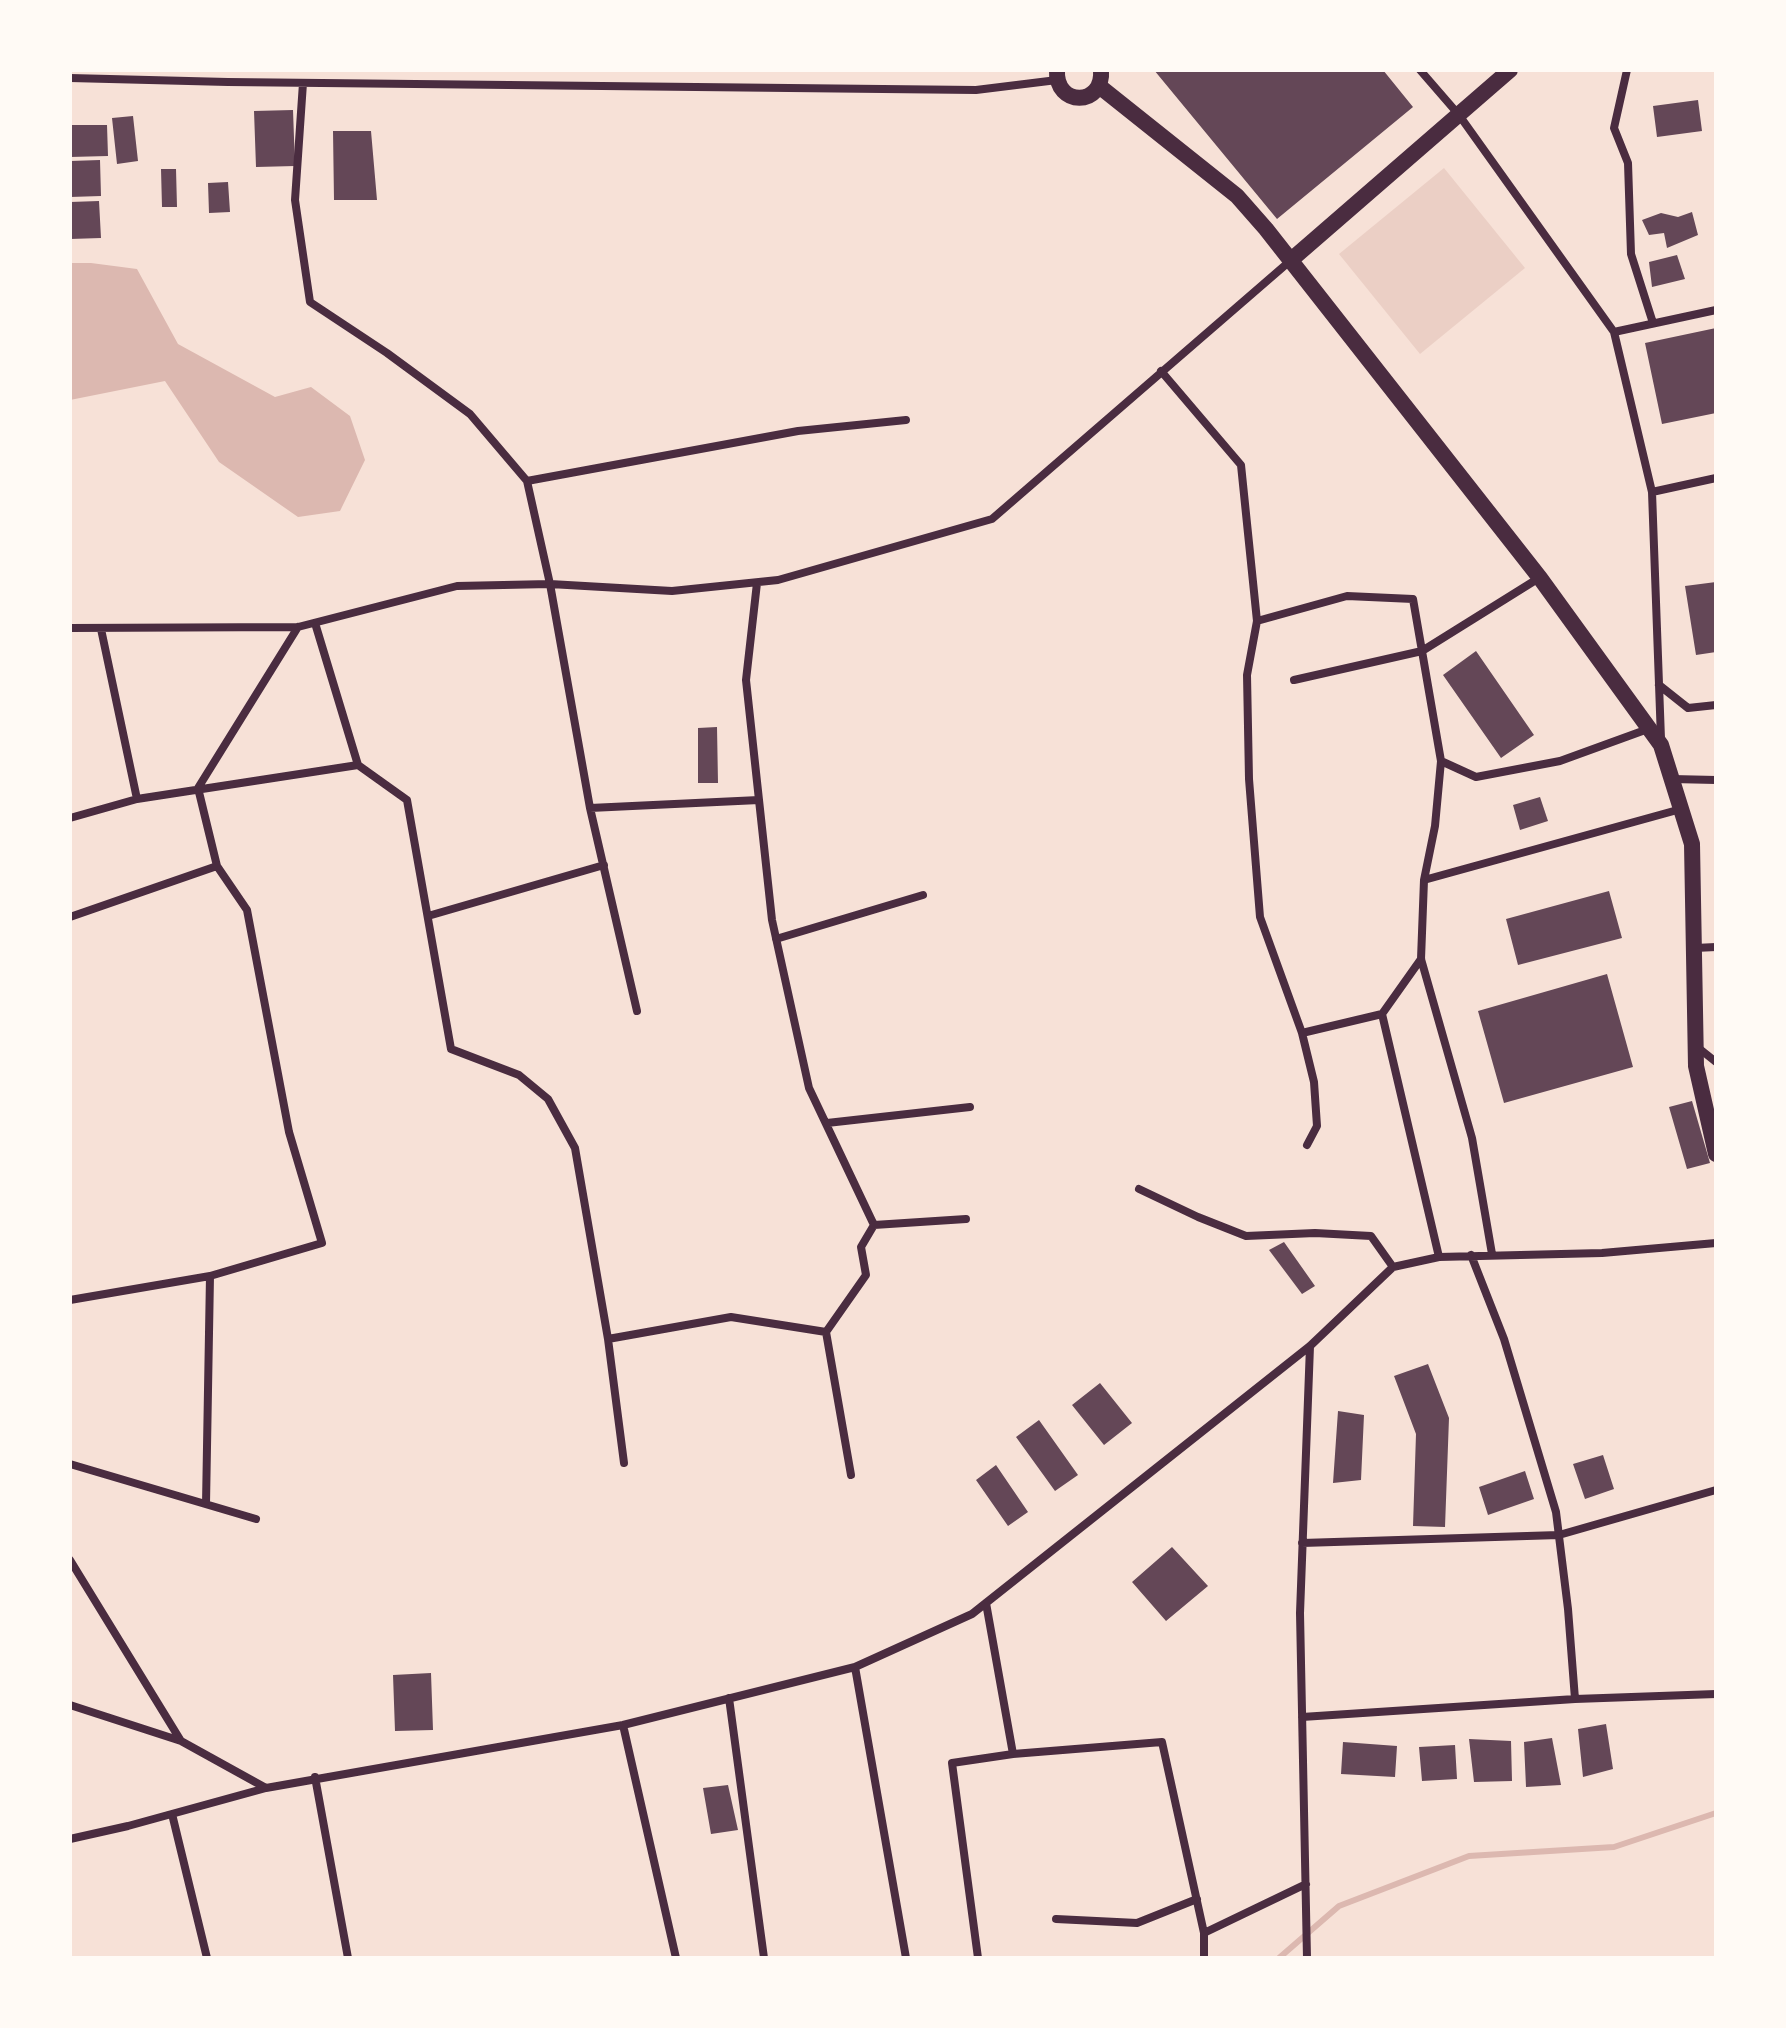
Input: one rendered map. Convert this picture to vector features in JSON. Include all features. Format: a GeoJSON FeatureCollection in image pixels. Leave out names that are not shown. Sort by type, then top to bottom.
{"type":"FeatureCollection","features":[{"type":"Feature","properties":{"kind":"main road"},"geometry":{"type":"LineString","coordinates":[[1291,260],[1510,70]]}},
{"type":"Feature","properties":{"kind":"main road"},"geometry":{"type":"LineString","coordinates":[[1057,75],[1064,92],[1076,98],[1090,95],[1100,78],[1237,196],[1291,260],[1540,578],[1661,745],[1692,844],[1696,1066],[1716,1154]]}},
{"type":"Feature","properties":{"kind":"street"},"geometry":{"type":"LineString","coordinates":[[226,70],[228,82]]}},
{"type":"Feature","properties":{"kind":"street"},"geometry":{"type":"LineString","coordinates":[[1420,70],[1459,115],[1614,332],[1652,492],[1661,745]]}},
{"type":"Feature","properties":{"kind":"street"},"geometry":{"type":"LineString","coordinates":[[1627,70],[1614,128],[1628,163],[1631,254],[1653,323]]}},
{"type":"Feature","properties":{"kind":"street"},"geometry":{"type":"LineString","coordinates":[[70,78],[976,90],[1057,75]]}},
{"type":"Feature","properties":{"kind":"street"},"geometry":{"type":"LineString","coordinates":[[303,83],[295,200],[310,302],[470,414],[527,481],[550,584],[590,808],[637,1011]]}},
{"type":"Feature","properties":{"kind":"street"},"geometry":{"type":"LineString","coordinates":[[70,628],[298,627],[457,586],[550,584],[672,591],[757,583],[778,580],[992,519],[1291,260]]}},
{"type":"Feature","properties":{"kind":"street"},"geometry":{"type":"LineString","coordinates":[[1614,332],[1716,310]]}},
{"type":"Feature","properties":{"kind":"street"},"geometry":{"type":"LineString","coordinates":[[1161,371],[1241,465],[1257,621],[1247,675],[1249,779],[1260,917],[1302,1033],[1314,1082],[1317,1126],[1307,1145]]}},
{"type":"Feature","properties":{"kind":"street"},"geometry":{"type":"LineString","coordinates":[[527,481],[798,431],[906,420]]}},
{"type":"Feature","properties":{"kind":"street"},"geometry":{"type":"LineString","coordinates":[[1652,492],[1716,478]]}},
{"type":"Feature","properties":{"kind":"street"},"geometry":{"type":"LineString","coordinates":[[1294,680],[1422,651],[1540,578]]}},
{"type":"Feature","properties":{"kind":"street"},"geometry":{"type":"LineString","coordinates":[[757,583],[746,680],[776,939],[809,1088],[874,1225]]}},
{"type":"Feature","properties":{"kind":"street"},"geometry":{"type":"LineString","coordinates":[[1257,621],[1347,596],[1413,599],[1441,761],[1435,826],[1424,880],[1421,959],[1472,1138],[1492,1254]]}},
{"type":"Feature","properties":{"kind":"street"},"geometry":{"type":"LineString","coordinates":[[315,623],[358,765],[407,800],[451,1049],[519,1075],[548,1099],[575,1148],[608,1339],[624,1463]]}},
{"type":"Feature","properties":{"kind":"street"},"geometry":{"type":"LineString","coordinates":[[70,1300],[210,1276],[322,1243],[289,1132],[247,910],[217,866],[198,788],[298,627]]}},
{"type":"Feature","properties":{"kind":"street"},"geometry":{"type":"LineString","coordinates":[[101,629],[137,799]]}},
{"type":"Feature","properties":{"kind":"street"},"geometry":{"type":"LineString","coordinates":[[1659,685],[1688,708],[1716,705]]}},
{"type":"Feature","properties":{"kind":"street"},"geometry":{"type":"LineString","coordinates":[[1441,761],[1476,777],[1560,761],[1649,729]]}},
{"type":"Feature","properties":{"kind":"street"},"geometry":{"type":"LineString","coordinates":[[70,818],[137,799],[358,765]]}},
{"type":"Feature","properties":{"kind":"street"},"geometry":{"type":"LineString","coordinates":[[1671,779],[1716,780]]}},
{"type":"Feature","properties":{"kind":"street"},"geometry":{"type":"LineString","coordinates":[[590,808],[759,800]]}},
{"type":"Feature","properties":{"kind":"street"},"geometry":{"type":"LineString","coordinates":[[1424,880],[1681,809]]}},
{"type":"Feature","properties":{"kind":"street"},"geometry":{"type":"LineString","coordinates":[[428,916],[604,865]]}},
{"type":"Feature","properties":{"kind":"street"},"geometry":{"type":"LineString","coordinates":[[70,917],[217,866]]}},
{"type":"Feature","properties":{"kind":"street"},"geometry":{"type":"LineString","coordinates":[[776,939],[923,895]]}},
{"type":"Feature","properties":{"kind":"street"},"geometry":{"type":"LineString","coordinates":[[1694,948],[1716,947]]}},
{"type":"Feature","properties":{"kind":"street"},"geometry":{"type":"LineString","coordinates":[[1302,1033],[1382,1014],[1421,959]]}},
{"type":"Feature","properties":{"kind":"street"},"geometry":{"type":"LineString","coordinates":[[1382,1014],[1439,1257]]}},
{"type":"Feature","properties":{"kind":"street"},"geometry":{"type":"LineString","coordinates":[[1695,1045],[1716,1062]]}},
{"type":"Feature","properties":{"kind":"street"},"geometry":{"type":"LineString","coordinates":[[827,1123],[970,1107]]}},
{"type":"Feature","properties":{"kind":"street"},"geometry":{"type":"LineString","coordinates":[[1139,1189],[1246,1236],[1315,1233],[1371,1236],[1393,1267]]}},
{"type":"Feature","properties":{"kind":"street"},"geometry":{"type":"LineString","coordinates":[[874,1225],[966,1219]]}},
{"type":"Feature","properties":{"kind":"street"},"geometry":{"type":"LineString","coordinates":[[851,1475],[826,1332],[866,1275],[861,1247],[874,1225]]}},
{"type":"Feature","properties":{"kind":"street"},"geometry":{"type":"LineString","coordinates":[[70,1839],[315,1777],[623,1725],[855,1667],[972,1614],[1310,1346],[1393,1267],[1439,1257],[1602,1253],[1716,1243]]}},
{"type":"Feature","properties":{"kind":"street"},"geometry":{"type":"LineString","coordinates":[[1471,1255],[1504,1339],[1556,1512],[1575,1699]]}},
{"type":"Feature","properties":{"kind":"street"},"geometry":{"type":"LineString","coordinates":[[206,1504],[210,1276]]}},
{"type":"Feature","properties":{"kind":"street"},"geometry":{"type":"LineString","coordinates":[[608,1339],[731,1317],[826,1332]]}},
{"type":"Feature","properties":{"kind":"street"},"geometry":{"type":"LineString","coordinates":[[1307,1958],[1300,1613],[1310,1346]]}},
{"type":"Feature","properties":{"kind":"street"},"geometry":{"type":"LineString","coordinates":[[70,1464],[256,1519]]}},
{"type":"Feature","properties":{"kind":"street"},"geometry":{"type":"LineString","coordinates":[[1302,1543],[1559,1535],[1716,1490]]}},
{"type":"Feature","properties":{"kind":"street"},"geometry":{"type":"LineString","coordinates":[[70,1560],[181,1741]]}},
{"type":"Feature","properties":{"kind":"street"},"geometry":{"type":"LineString","coordinates":[[986,1603],[1013,1754]]}},
{"type":"Feature","properties":{"kind":"street"},"geometry":{"type":"LineString","coordinates":[[855,1667],[906,1958]]}},
{"type":"Feature","properties":{"kind":"street"},"geometry":{"type":"LineString","coordinates":[[1302,1717],[1575,1699],[1716,1694]]}},
{"type":"Feature","properties":{"kind":"street"},"geometry":{"type":"LineString","coordinates":[[729,1698],[764,1958]]}},
{"type":"Feature","properties":{"kind":"street"},"geometry":{"type":"LineString","coordinates":[[70,1705],[181,1741],[266,1788]]}},
{"type":"Feature","properties":{"kind":"street"},"geometry":{"type":"LineString","coordinates":[[623,1725],[676,1958]]}},
{"type":"Feature","properties":{"kind":"street"},"geometry":{"type":"LineString","coordinates":[[978,1958],[952,1763],[1013,1754],[1162,1742],[1204,1933],[1204,1958]]}},
{"type":"Feature","properties":{"kind":"street"},"geometry":{"type":"LineString","coordinates":[[315,1777],[348,1958]]}},
{"type":"Feature","properties":{"kind":"street"},"geometry":{"type":"LineString","coordinates":[[172,1814],[207,1958]]}},
{"type":"Feature","properties":{"kind":"street"},"geometry":{"type":"LineString","coordinates":[[1204,1933],[1306,1884]]}},
{"type":"Feature","properties":{"kind":"street"},"geometry":{"type":"LineString","coordinates":[[1056,1919],[1137,1923],[1197,1899]]}},
{"type":"Feature","properties":{"kind":"shaded area"},"geometry":{"type":"Polygon","coordinates":[[[1444,168],[1525,268],[1420,354],[1339,254],[1444,168]]]}},
{"type":"Feature","properties":{"kind":"shaded area"},"geometry":{"type":"Polygon","coordinates":[[[70,263],[137,269],[178,344],[275,397],[311,387],[350,416],[365,460],[340,511],[298,517],[219,462],[165,381],[70,400],[70,263]]]}},
{"type":"Feature","properties":{"kind":"building"},"geometry":{"type":"Polygon","coordinates":[[[1154,70],[1383,70],[1413,107],[1277,219],[1154,70]]]}},
{"type":"Feature","properties":{"kind":"building"},"geometry":{"type":"Polygon","coordinates":[[[1698,100],[1702,131],[1657,137],[1653,106],[1698,100]]]}},
{"type":"Feature","properties":{"kind":"building"},"geometry":{"type":"Polygon","coordinates":[[[293,110],[295,166],[256,167],[254,111],[293,110]]]}},
{"type":"Feature","properties":{"kind":"building"},"geometry":{"type":"Polygon","coordinates":[[[133,116],[138,161],[117,164],[112,118],[133,116]]]}},
{"type":"Feature","properties":{"kind":"building"},"geometry":{"type":"Polygon","coordinates":[[[70,125],[107,125],[108,156],[70,157],[70,125]]]}},
{"type":"Feature","properties":{"kind":"building"},"geometry":{"type":"Polygon","coordinates":[[[333,131],[371,131],[377,200],[334,200],[333,131]]]}},
{"type":"Feature","properties":{"kind":"building"},"geometry":{"type":"Polygon","coordinates":[[[100,160],[101,196],[70,197],[70,161],[100,160]]]}},
{"type":"Feature","properties":{"kind":"building"},"geometry":{"type":"Polygon","coordinates":[[[161,169],[176,169],[177,207],[162,207],[161,169]]]}},
{"type":"Feature","properties":{"kind":"building"},"geometry":{"type":"Polygon","coordinates":[[[228,182],[230,212],[209,213],[208,183],[228,182]]]}},
{"type":"Feature","properties":{"kind":"building"},"geometry":{"type":"Polygon","coordinates":[[[99,201],[101,238],[70,239],[70,202],[99,201]]]}},
{"type":"Feature","properties":{"kind":"building"},"geometry":{"type":"Polygon","coordinates":[[[1692,212],[1698,235],[1667,248],[1664,233],[1649,235],[1642,220],[1661,213],[1678,217],[1692,212]]]}},
{"type":"Feature","properties":{"kind":"building"},"geometry":{"type":"Polygon","coordinates":[[[1677,255],[1685,279],[1652,287],[1649,262],[1677,255]]]}},
{"type":"Feature","properties":{"kind":"building"},"geometry":{"type":"Polygon","coordinates":[[[1716,328],[1716,413],[1662,424],[1645,343],[1716,328]]]}},
{"type":"Feature","properties":{"kind":"building"},"geometry":{"type":"Polygon","coordinates":[[[1716,582],[1716,652],[1696,655],[1685,586],[1716,582]]]}},
{"type":"Feature","properties":{"kind":"building"},"geometry":{"type":"Polygon","coordinates":[[[1476,651],[1534,735],[1501,758],[1443,675],[1476,651]]]}},
{"type":"Feature","properties":{"kind":"building"},"geometry":{"type":"Polygon","coordinates":[[[717,727],[718,783],[698,783],[698,728],[717,727]]]}},
{"type":"Feature","properties":{"kind":"building"},"geometry":{"type":"Polygon","coordinates":[[[1540,797],[1548,821],[1520,830],[1513,805],[1540,797]]]}},
{"type":"Feature","properties":{"kind":"building"},"geometry":{"type":"Polygon","coordinates":[[[1609,891],[1622,938],[1518,965],[1506,919],[1609,891]]]}},
{"type":"Feature","properties":{"kind":"building"},"geometry":{"type":"Polygon","coordinates":[[[1607,974],[1633,1067],[1504,1103],[1478,1011],[1607,974]]]}},
{"type":"Feature","properties":{"kind":"building"},"geometry":{"type":"Polygon","coordinates":[[[1692,1101],[1710,1163],[1687,1169],[1669,1107],[1692,1101]]]}},
{"type":"Feature","properties":{"kind":"building"},"geometry":{"type":"Polygon","coordinates":[[[1284,1242],[1315,1286],[1302,1294],[1269,1250],[1284,1242]]]}},
{"type":"Feature","properties":{"kind":"building"},"geometry":{"type":"Polygon","coordinates":[[[1428,1364],[1449,1418],[1445,1527],[1413,1526],[1416,1434],[1394,1376],[1428,1364]]]}},
{"type":"Feature","properties":{"kind":"building"},"geometry":{"type":"Polygon","coordinates":[[[1100,1383],[1132,1423],[1104,1445],[1072,1405],[1100,1383]]]}},
{"type":"Feature","properties":{"kind":"building"},"geometry":{"type":"Polygon","coordinates":[[[1338,1411],[1364,1415],[1361,1480],[1333,1483],[1338,1411]]]}},
{"type":"Feature","properties":{"kind":"building"},"geometry":{"type":"Polygon","coordinates":[[[1039,1420],[1078,1475],[1055,1491],[1016,1437],[1039,1420]]]}},
{"type":"Feature","properties":{"kind":"building"},"geometry":{"type":"Polygon","coordinates":[[[1603,1455],[1614,1489],[1585,1499],[1573,1464],[1603,1455]]]}},
{"type":"Feature","properties":{"kind":"building"},"geometry":{"type":"Polygon","coordinates":[[[996,1465],[1028,1512],[1008,1526],[976,1480],[996,1465]]]}},
{"type":"Feature","properties":{"kind":"building"},"geometry":{"type":"Polygon","coordinates":[[[1525,1471],[1534,1499],[1488,1515],[1479,1487],[1525,1471]]]}},
{"type":"Feature","properties":{"kind":"building"},"geometry":{"type":"Polygon","coordinates":[[[1172,1547],[1208,1586],[1166,1621],[1132,1582],[1172,1547]]]}},
{"type":"Feature","properties":{"kind":"building"},"geometry":{"type":"Polygon","coordinates":[[[431,1673],[433,1730],[395,1731],[393,1675],[431,1673]]]}},
{"type":"Feature","properties":{"kind":"building"},"geometry":{"type":"Polygon","coordinates":[[[1606,1724],[1613,1769],[1583,1777],[1578,1729],[1606,1724]]]}},
{"type":"Feature","properties":{"kind":"building"},"geometry":{"type":"Polygon","coordinates":[[[1552,1738],[1561,1785],[1526,1787],[1524,1742],[1552,1738]]]}},
{"type":"Feature","properties":{"kind":"building"},"geometry":{"type":"Polygon","coordinates":[[[1469,1739],[1511,1741],[1512,1781],[1474,1782],[1469,1739]]]}},
{"type":"Feature","properties":{"kind":"building"},"geometry":{"type":"Polygon","coordinates":[[[1343,1742],[1397,1746],[1395,1777],[1341,1774],[1343,1742]]]}},
{"type":"Feature","properties":{"kind":"building"},"geometry":{"type":"Polygon","coordinates":[[[1455,1745],[1457,1779],[1422,1781],[1419,1747],[1455,1745]]]}},
{"type":"Feature","properties":{"kind":"building"},"geometry":{"type":"Polygon","coordinates":[[[728,1785],[738,1830],[711,1834],[703,1788],[728,1785]]]}},
{"type":"Feature","properties":{"kind":"waterway"},"geometry":{"type":"LineString","coordinates":[[1279,1958],[1339,1906],[1469,1856],[1614,1847],[1716,1813]]}}]}
